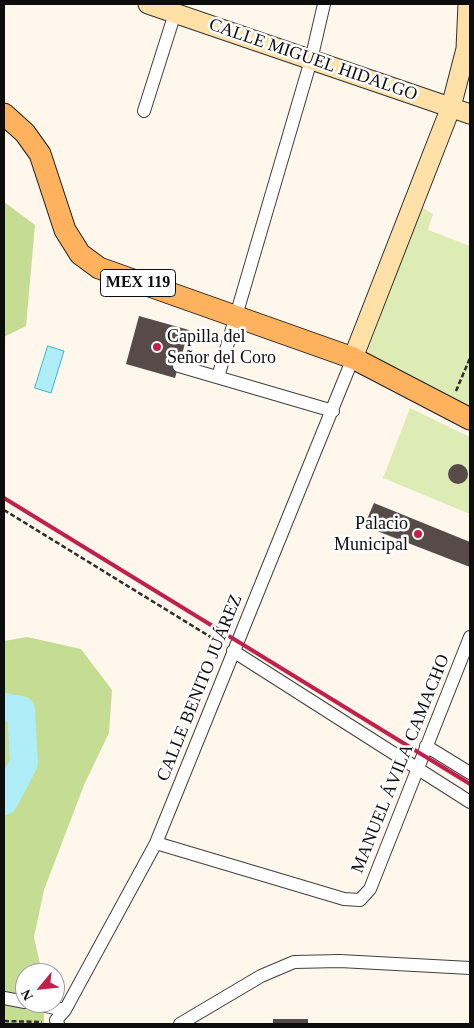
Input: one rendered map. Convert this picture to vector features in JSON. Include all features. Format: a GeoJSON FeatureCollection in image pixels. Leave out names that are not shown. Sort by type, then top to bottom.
{"type":"FeatureCollection","features":[{"type":"Feature","properties":{"kind":"main road","name":"CALLE MIGUEL HIDALGO"},"geometry":{"type":"LineString","coordinates":[[148,4],[470,114]]}},
{"type":"Feature","properties":{"kind":"main road"},"geometry":{"type":"LineString","coordinates":[[353,358],[451,107],[466,48],[468,4]]}},
{"type":"Feature","properties":{"kind":"main road","name":"MEX 119"},"geometry":{"type":"LineString","coordinates":[[4,114],[24,133],[40,154],[65,230],[80,254],[99,268],[353,358],[470,420]]}},
{"type":"Feature","properties":{"kind":"street"},"geometry":{"type":"LineString","coordinates":[[218,377],[311,60],[324,4]]}},
{"type":"Feature","properties":{"kind":"street"},"geometry":{"type":"LineString","coordinates":[[144,110],[175,13]]}},
{"type":"Feature","properties":{"kind":"street","name":"CALLE BENITO JUÁREZ"},"geometry":{"type":"LineString","coordinates":[[65,1010],[156,843],[353,358]]}},
{"type":"Feature","properties":{"kind":"street"},"geometry":{"type":"LineString","coordinates":[[179,366],[333,411]]}},
{"type":"Feature","properties":{"kind":"street","name":"MANUEL ÁVILA CAMACHO"},"geometry":{"type":"LineString","coordinates":[[156,843],[344,899],[360,900],[370,889],[470,637]]}},
{"type":"Feature","properties":{"kind":"street"},"geometry":{"type":"LineString","coordinates":[[233,651],[470,802]]}},
{"type":"Feature","properties":{"kind":"street"},"geometry":{"type":"LineString","coordinates":[[426,746],[470,773]]}},
{"type":"Feature","properties":{"kind":"street"},"geometry":{"type":"LineString","coordinates":[[180,1024],[261,976],[294,962],[340,961],[470,968]]}},
{"type":"Feature","properties":{"kind":"path"},"geometry":{"type":"LineString","coordinates":[[449,408],[470,358]]}},
{"type":"Feature","properties":{"kind":"path"},"geometry":{"type":"LineString","coordinates":[[4,510],[233,651]]}},
{"type":"Feature","properties":{"kind":"path"},"geometry":{"type":"LineString","coordinates":[[4,1021],[57,1022]]}},
{"type":"Feature","properties":{"kind":"green space"},"geometry":{"type":"Polygon","coordinates":[[[4,202],[35,225],[26,326],[4,337],[4,202]]]}},
{"type":"Feature","properties":{"kind":"green space"},"geometry":{"type":"Polygon","coordinates":[[[421,207],[433,214],[428,230],[470,246],[470,406],[367,353],[421,207]]]}},
{"type":"Feature","properties":{"kind":"green space"},"geometry":{"type":"Polygon","coordinates":[[[410,408],[470,437],[470,514],[383,478],[410,408]],[[463,466],[451,467],[448,473],[449,479],[457,484],[465,480],[467,474],[463,466]]]}},
{"type":"Feature","properties":{"kind":"green space"},"geometry":{"type":"Polygon","coordinates":[[[27,637],[81,649],[112,690],[109,733],[84,785],[44,890],[34,937],[40,963],[15,963],[15,1013],[44,1013],[44,1024],[4,1024],[4,641],[27,637]]]}},
{"type":"Feature","properties":{"kind":"water"},"geometry":{"type":"Polygon","coordinates":[[[48,346],[64,351],[51,393],[35,388],[48,346]]]}},
{"type":"Feature","properties":{"kind":"building","name":"Capilla del Señor del Coro"},"geometry":{"type":"Polygon","coordinates":[[[139,316],[189,330],[175,378],[126,364],[139,316]]]}},
{"type":"Feature","properties":{"kind":"building"},"geometry":{"type":"Polygon","coordinates":[[[458,464],[465,467],[468,474],[465,481],[458,484],[451,481],[448,474],[451,467],[458,464]]]}},
{"type":"Feature","properties":{"kind":"building","name":"Palacio Municipal"},"geometry":{"type":"Polygon","coordinates":[[[374,503],[470,542],[470,567],[364,526],[374,503]]]}},
{"type":"Feature","properties":{"kind":"building"},"geometry":{"type":"Polygon","coordinates":[[[273,1019],[308,1019],[308,1024],[273,1024],[273,1019]]]}},
{"type":"Feature","properties":{"kind":"waterway"},"geometry":{"type":"LineString","coordinates":[[4,707],[21,710],[24,763],[4,801]]}},
{"type":"Feature","properties":{"kind":"railway"},"geometry":{"type":"LineString","coordinates":[[4,498],[470,784]]}},
{"type":"Feature","properties":{"kind":"place","name":"Capilla del Señor del Coro"},"geometry":{"type":"Point","coordinates":[157,347]}},
{"type":"Feature","properties":{"kind":"place","name":"Palacio Municipal"},"geometry":{"type":"Point","coordinates":[418,534]}}]}
